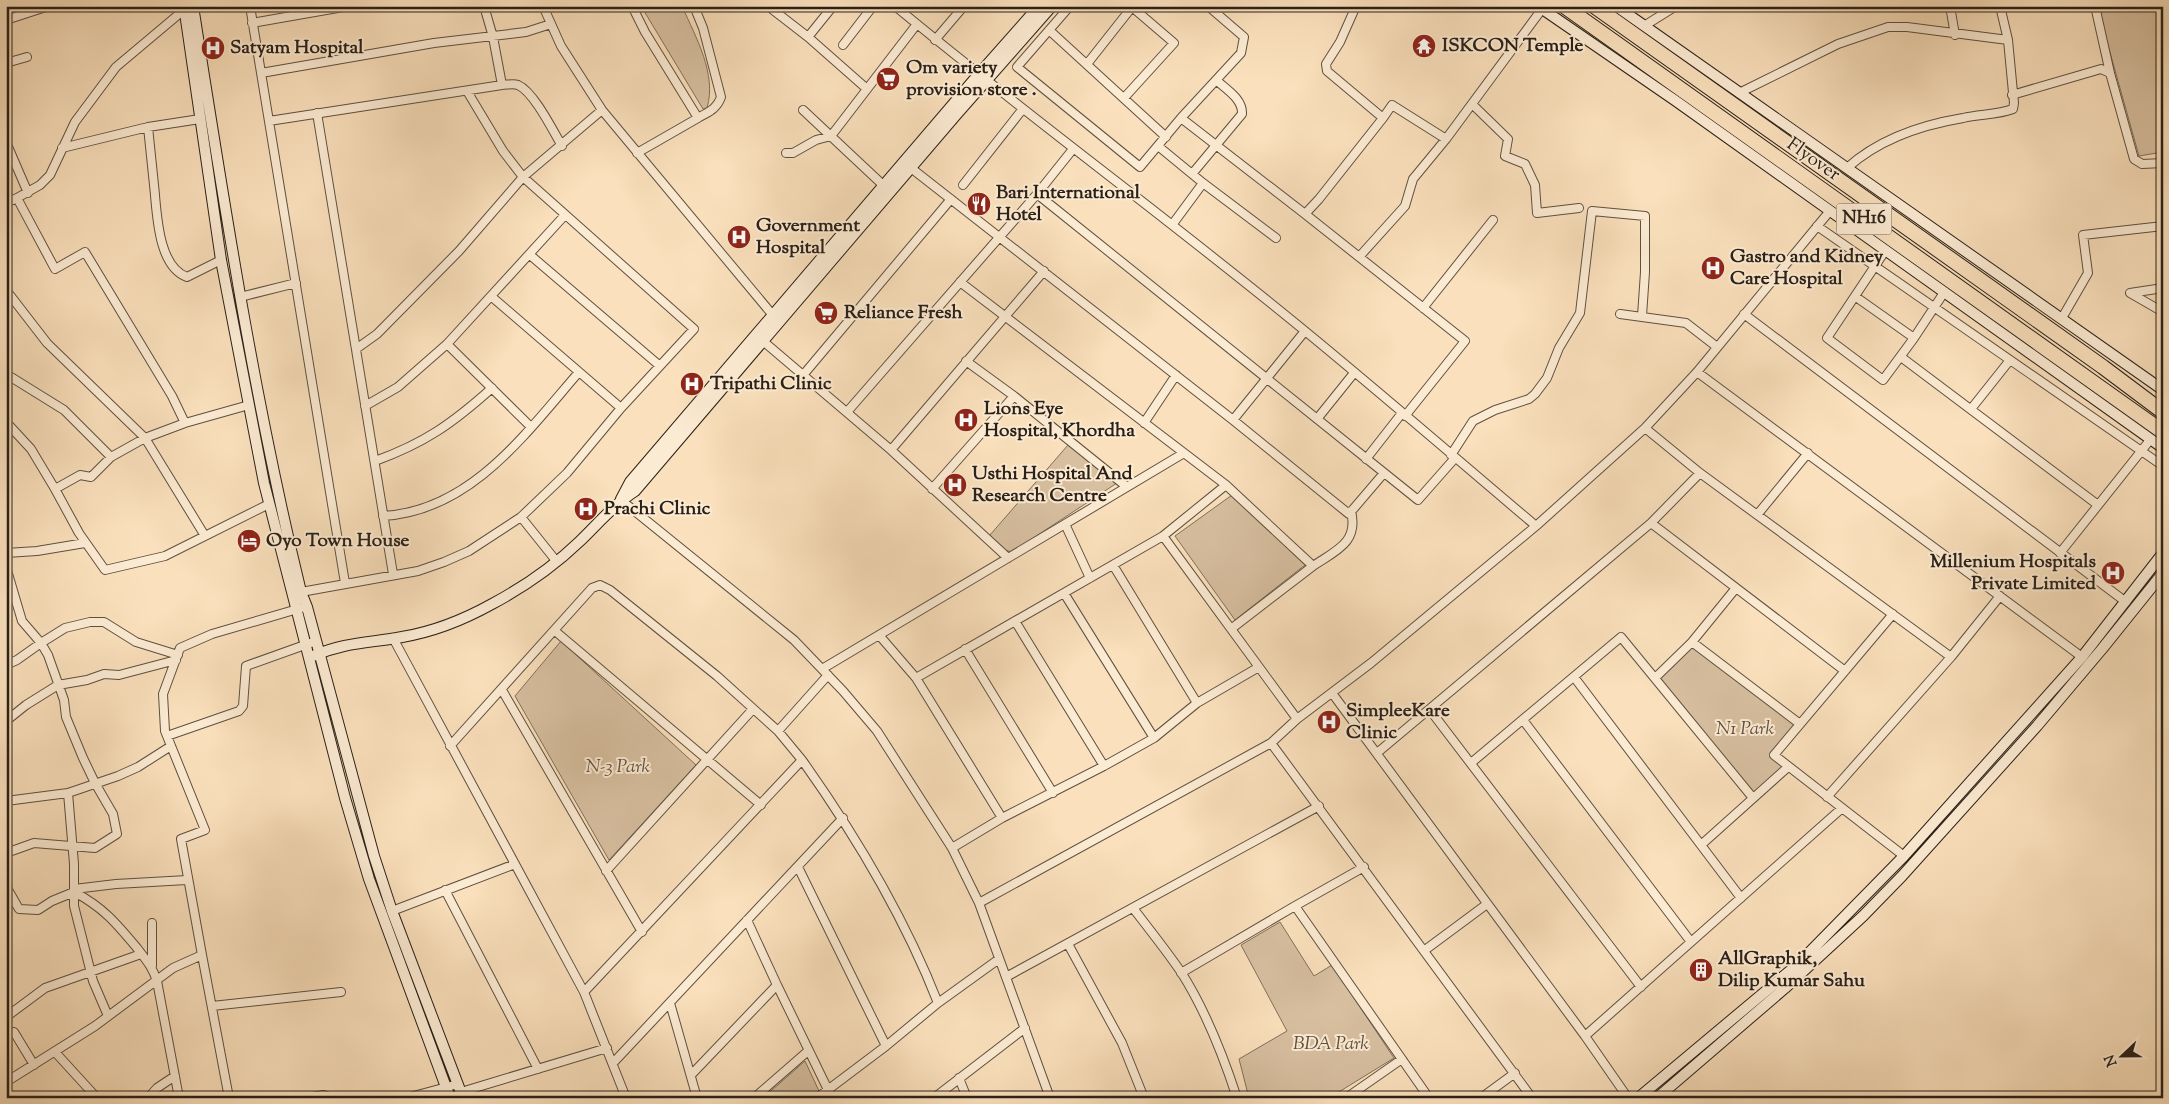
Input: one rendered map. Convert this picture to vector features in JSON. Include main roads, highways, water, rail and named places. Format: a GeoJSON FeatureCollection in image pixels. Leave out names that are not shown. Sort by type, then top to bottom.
{"type":"FeatureCollection","features":[{"type":"Feature","properties":{"kind":"highway","name":"Flyover"},"geometry":{"type":"LineString","coordinates":[[1564,6],[2163,432]]}},
{"type":"Feature","properties":{"kind":"highway","name":"Flyover"},"geometry":{"type":"LineString","coordinates":[[1594,6],[2103,367],[2163,412]]}},
{"type":"Feature","properties":{"kind":"place","name":"ISKCON Temple"},"geometry":{"type":"Point","coordinates":[1424,46]}},
{"type":"Feature","properties":{"kind":"place","name":"Satyam Hospital"},"geometry":{"type":"Point","coordinates":[213,48]}},
{"type":"Feature","properties":{"kind":"place","name":"Om variety provision store ."},"geometry":{"type":"Point","coordinates":[888,79]}},
{"type":"Feature","properties":{"kind":"place","name":"Bari International Hotel"},"geometry":{"type":"Point","coordinates":[979,204]}},
{"type":"Feature","properties":{"kind":"place","name":"Government Hospital"},"geometry":{"type":"Point","coordinates":[739,237]}},
{"type":"Feature","properties":{"kind":"place","name":"Gastro and Kidney Care Hospital"},"geometry":{"type":"Point","coordinates":[1713,268]}},
{"type":"Feature","properties":{"kind":"place","name":"Reliance Fresh"},"geometry":{"type":"Point","coordinates":[826,313]}},
{"type":"Feature","properties":{"kind":"place","name":"Tripathi Clinic"},"geometry":{"type":"Point","coordinates":[692,384]}},
{"type":"Feature","properties":{"kind":"place","name":"Lions Eye Hospital, Khordha"},"geometry":{"type":"Point","coordinates":[966,420]}},
{"type":"Feature","properties":{"kind":"place","name":"Usthi Hospital And Research Centre"},"geometry":{"type":"Point","coordinates":[955,485]}},
{"type":"Feature","properties":{"kind":"place","name":"Prachi Clinic"},"geometry":{"type":"Point","coordinates":[586,509]}},
{"type":"Feature","properties":{"kind":"place","name":"Oyo Town House"},"geometry":{"type":"Point","coordinates":[249,541]}},
{"type":"Feature","properties":{"kind":"place","name":"Millenium Hospitals Private Limited"},"geometry":{"type":"Point","coordinates":[2113,573]}},
{"type":"Feature","properties":{"kind":"place","name":"SimpleeKare Clinic"},"geometry":{"type":"Point","coordinates":[1329,722]}},
{"type":"Feature","properties":{"kind":"place","name":"AllGraphik, Dilip Kumar Sahu"},"geometry":{"type":"Point","coordinates":[1701,970]}},
{"type":"Feature","properties":{"kind":"park label","name":"N1 Park"},"geometry":{"type":"Point","coordinates":[1745,729]}},
{"type":"Feature","properties":{"kind":"park label","name":"N-3 Park"},"geometry":{"type":"Point","coordinates":[618,767]}},
{"type":"Feature","properties":{"kind":"park label","name":"BDA Park"},"geometry":{"type":"Point","coordinates":[1331,1044]}}]}
